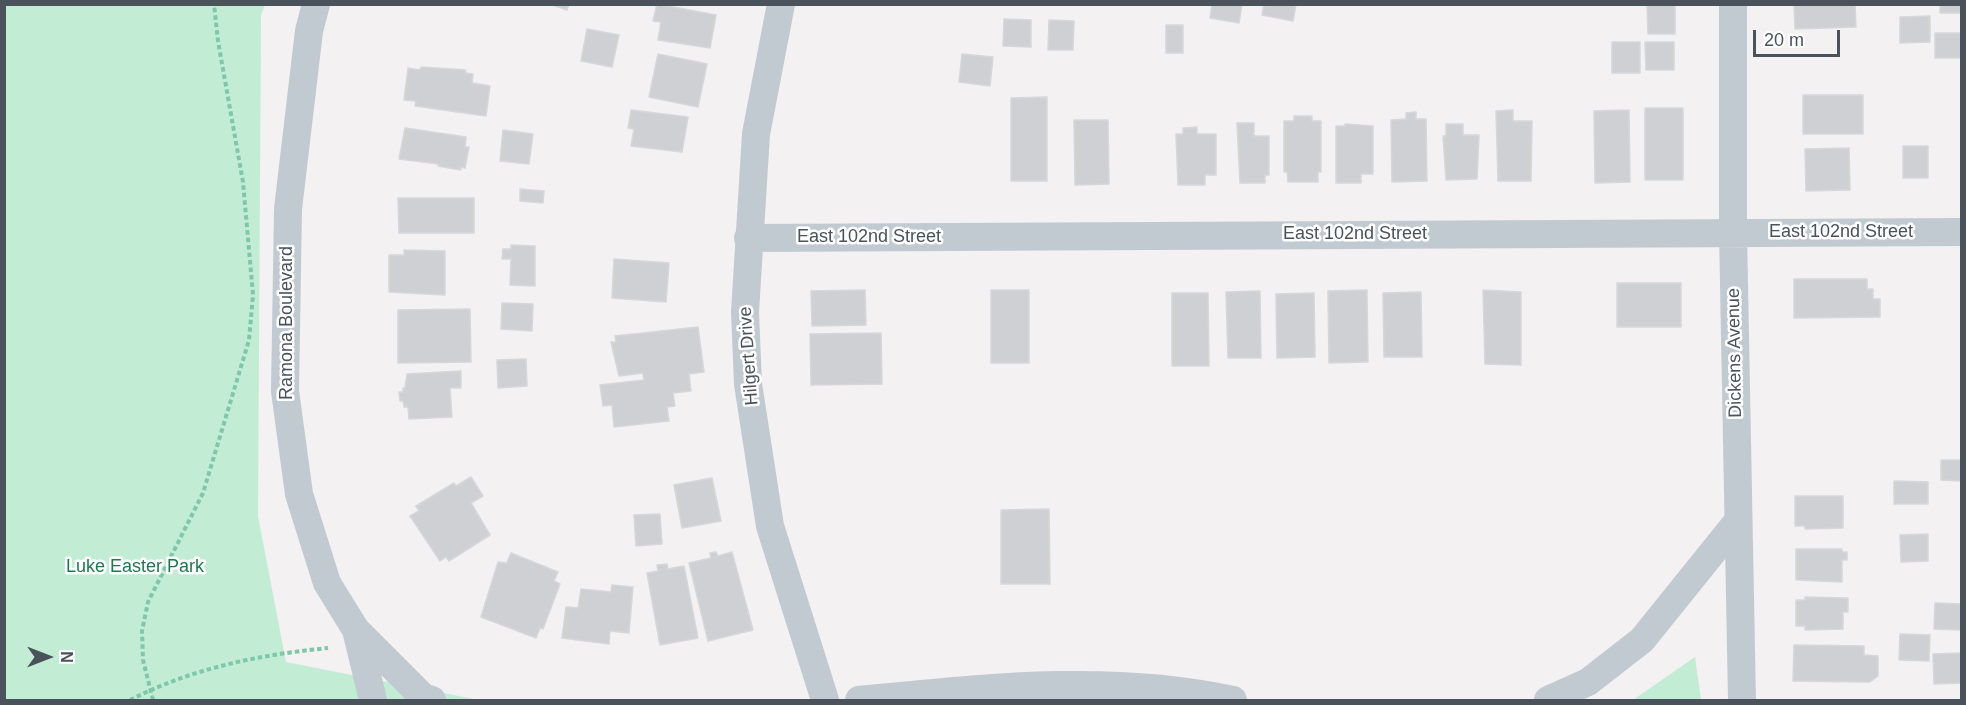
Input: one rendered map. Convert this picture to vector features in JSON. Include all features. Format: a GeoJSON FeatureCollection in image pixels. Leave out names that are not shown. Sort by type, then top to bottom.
{"type":"FeatureCollection","features":[{"type":"Feature","properties":{"kind":"street","name":"Ramona Boulevard"},"geometry":{"type":"LineString","coordinates":[[316,4],[309,32],[288,209],[285,391],[298,494],[327,583],[356,630],[373,700]]}},
{"type":"Feature","properties":{"kind":"street","name":"Hilgert Drive"},"geometry":{"type":"LineString","coordinates":[[782,4],[756,135],[745,312],[748,384],[770,526],[825,700]]}},
{"type":"Feature","properties":{"kind":"street","name":"Dickens Avenue"},"geometry":{"type":"LineString","coordinates":[[1733,4],[1733,232],[1742,700]]}},
{"type":"Feature","properties":{"kind":"street","name":"East 102nd Street"},"geometry":{"type":"LineString","coordinates":[[748,238],[1962,232]]}},
{"type":"Feature","properties":{"kind":"street"},"geometry":{"type":"LineString","coordinates":[[1548,700],[1588,682],[1642,640],[1737,522]]}},
{"type":"Feature","properties":{"kind":"street"},"geometry":{"type":"LineString","coordinates":[[356,630],[423,697],[432,700]]}},
{"type":"Feature","properties":{"kind":"street"},"geometry":{"type":"LineString","coordinates":[[859,700],[996,686],[1138,686],[1233,700]]}},
{"type":"Feature","properties":{"kind":"path"},"geometry":{"type":"LineString","coordinates":[[153,700],[143,660],[142,631],[148,602],[203,493],[249,340],[253,295],[243,182],[218,41],[214,4]]}},
{"type":"Feature","properties":{"kind":"path"},"geometry":{"type":"LineString","coordinates":[[130,700],[182,676],[226,663],[328,648]]}},
{"type":"Feature","properties":{"kind":"green space","name":"Luke Easter Park"},"geometry":{"type":"Polygon","coordinates":[[[4,5],[265,5],[261,15],[258,516],[286,662],[479,700],[5,700],[4,5]]]}},
{"type":"Feature","properties":{"kind":"green space"},"geometry":{"type":"Polygon","coordinates":[[[1695,657],[1701,700],[1633,700],[1695,657]]]}},
{"type":"Feature","properties":{"kind":"building"},"geometry":{"type":"Polygon","coordinates":[[[550,4],[569,4],[567,10],[550,4]]]}},
{"type":"Feature","properties":{"kind":"building"},"geometry":{"type":"Polygon","coordinates":[[[657,4],[716,15],[710,48],[658,40],[661,22],[653,21],[657,4]]]}},
{"type":"Feature","properties":{"kind":"building"},"geometry":{"type":"Polygon","coordinates":[[[1212,4],[1242,4],[1239,23],[1210,18],[1212,4]]]}},
{"type":"Feature","properties":{"kind":"building"},"geometry":{"type":"Polygon","coordinates":[[[1264,4],[1296,4],[1293,21],[1262,15],[1264,4]]]}},
{"type":"Feature","properties":{"kind":"building"},"geometry":{"type":"Polygon","coordinates":[[[1647,4],[1675,4],[1675,34],[1648,34],[1647,4]]]}},
{"type":"Feature","properties":{"kind":"building"},"geometry":{"type":"Polygon","coordinates":[[[1794,4],[1855,4],[1856,27],[1795,29],[1794,4]]]}},
{"type":"Feature","properties":{"kind":"building"},"geometry":{"type":"Polygon","coordinates":[[[1940,4],[1962,4],[1962,13],[1940,13],[1940,4]]]}},
{"type":"Feature","properties":{"kind":"building"},"geometry":{"type":"Polygon","coordinates":[[[1930,16],[1930,42],[1900,43],[1900,17],[1930,16]]]}},
{"type":"Feature","properties":{"kind":"building"},"geometry":{"type":"Polygon","coordinates":[[[1004,19],[1031,20],[1031,47],[1003,46],[1004,19]]]}},
{"type":"Feature","properties":{"kind":"building"},"geometry":{"type":"Polygon","coordinates":[[[1049,20],[1074,21],[1073,50],[1048,50],[1049,20]]]}},
{"type":"Feature","properties":{"kind":"building"},"geometry":{"type":"Polygon","coordinates":[[[1166,25],[1183,25],[1183,53],[1166,53],[1166,25]]]}},
{"type":"Feature","properties":{"kind":"building"},"geometry":{"type":"Polygon","coordinates":[[[587,29],[619,35],[612,67],[581,61],[587,29]]]}},
{"type":"Feature","properties":{"kind":"building"},"geometry":{"type":"Polygon","coordinates":[[[1935,33],[1961,33],[1961,58],[1935,58],[1935,33]]]}},
{"type":"Feature","properties":{"kind":"building"},"geometry":{"type":"Polygon","coordinates":[[[1612,42],[1640,42],[1640,73],[1612,73],[1612,42]]]}},
{"type":"Feature","properties":{"kind":"building"},"geometry":{"type":"Polygon","coordinates":[[[1645,42],[1674,42],[1674,70],[1646,70],[1645,42]]]}},
{"type":"Feature","properties":{"kind":"building"},"geometry":{"type":"Polygon","coordinates":[[[658,54],[707,64],[698,107],[649,97],[658,54]]]}},
{"type":"Feature","properties":{"kind":"building"},"geometry":{"type":"Polygon","coordinates":[[[962,54],[993,57],[990,86],[959,82],[962,54]]]}},
{"type":"Feature","properties":{"kind":"building"},"geometry":{"type":"Polygon","coordinates":[[[421,67],[466,70],[465,73],[473,74],[472,83],[490,86],[486,116],[415,106],[416,101],[404,100],[408,68],[420,70],[421,67]]]}},
{"type":"Feature","properties":{"kind":"building"},"geometry":{"type":"Polygon","coordinates":[[[1803,95],[1863,95],[1863,134],[1803,134],[1803,95]]]}},
{"type":"Feature","properties":{"kind":"building"},"geometry":{"type":"Polygon","coordinates":[[[1047,97],[1047,181],[1011,181],[1011,98],[1047,97]]]}},
{"type":"Feature","properties":{"kind":"building"},"geometry":{"type":"Polygon","coordinates":[[[1645,108],[1683,108],[1683,180],[1645,180],[1645,108]]]}},
{"type":"Feature","properties":{"kind":"building"},"geometry":{"type":"Polygon","coordinates":[[[631,110],[688,117],[682,152],[631,146],[634,129],[628,128],[631,110]]]}},
{"type":"Feature","properties":{"kind":"building"},"geometry":{"type":"Polygon","coordinates":[[[1513,110],[1513,121],[1532,121],[1531,181],[1498,181],[1496,111],[1513,110]]]}},
{"type":"Feature","properties":{"kind":"building"},"geometry":{"type":"Polygon","coordinates":[[[1629,110],[1630,182],[1595,183],[1594,111],[1629,110]]]}},
{"type":"Feature","properties":{"kind":"building"},"geometry":{"type":"Polygon","coordinates":[[[1416,112],[1416,119],[1426,119],[1427,181],[1392,182],[1391,120],[1406,119],[1406,113],[1416,112]]]}},
{"type":"Feature","properties":{"kind":"building"},"geometry":{"type":"Polygon","coordinates":[[[1294,116],[1312,116],[1312,121],[1321,121],[1321,172],[1318,172],[1318,182],[1288,182],[1287,172],[1284,172],[1284,121],[1294,121],[1294,116]]]}},
{"type":"Feature","properties":{"kind":"building"},"geometry":{"type":"Polygon","coordinates":[[[1074,120],[1108,120],[1109,184],[1075,185],[1074,120]]]}},
{"type":"Feature","properties":{"kind":"building"},"geometry":{"type":"Polygon","coordinates":[[[1237,123],[1254,123],[1254,136],[1269,136],[1269,175],[1265,175],[1265,183],[1240,183],[1237,123]]]}},
{"type":"Feature","properties":{"kind":"building"},"geometry":{"type":"Polygon","coordinates":[[[1345,124],[1373,126],[1373,174],[1361,174],[1361,183],[1336,183],[1336,126],[1345,126],[1345,124]]]}},
{"type":"Feature","properties":{"kind":"building"},"geometry":{"type":"Polygon","coordinates":[[[1446,124],[1463,124],[1463,135],[1479,135],[1477,179],[1446,180],[1443,136],[1446,136],[1446,124]]]}},
{"type":"Feature","properties":{"kind":"building"},"geometry":{"type":"Polygon","coordinates":[[[1197,127],[1197,134],[1216,134],[1216,175],[1205,175],[1205,185],[1178,185],[1176,134],[1183,134],[1183,128],[1197,127]]]}},
{"type":"Feature","properties":{"kind":"building"},"geometry":{"type":"Polygon","coordinates":[[[405,128],[466,137],[465,147],[469,147],[465,168],[461,167],[461,170],[438,166],[438,164],[399,159],[405,128]]]}},
{"type":"Feature","properties":{"kind":"building"},"geometry":{"type":"Polygon","coordinates":[[[503,130],[533,134],[529,164],[500,161],[503,130]]]}},
{"type":"Feature","properties":{"kind":"building"},"geometry":{"type":"Polygon","coordinates":[[[1903,146],[1928,146],[1928,178],[1903,178],[1903,146]]]}},
{"type":"Feature","properties":{"kind":"building"},"geometry":{"type":"Polygon","coordinates":[[[1849,148],[1850,190],[1806,191],[1805,149],[1849,148]]]}},
{"type":"Feature","properties":{"kind":"building"},"geometry":{"type":"Polygon","coordinates":[[[520,189],[544,191],[543,203],[520,201],[520,189]]]}},
{"type":"Feature","properties":{"kind":"building"},"geometry":{"type":"Polygon","coordinates":[[[398,198],[474,198],[474,233],[399,233],[398,198]]]}},
{"type":"Feature","properties":{"kind":"building"},"geometry":{"type":"Polygon","coordinates":[[[511,245],[535,246],[535,286],[510,285],[511,259],[502,259],[503,249],[511,249],[511,245]]]}},
{"type":"Feature","properties":{"kind":"building"},"geometry":{"type":"Polygon","coordinates":[[[404,250],[445,251],[445,295],[389,292],[389,255],[404,255],[404,250]]]}},
{"type":"Feature","properties":{"kind":"building"},"geometry":{"type":"Polygon","coordinates":[[[614,259],[669,263],[666,302],[612,298],[614,259]]]}},
{"type":"Feature","properties":{"kind":"building"},"geometry":{"type":"Polygon","coordinates":[[[1794,279],[1867,279],[1867,289],[1873,289],[1873,299],[1880,299],[1880,317],[1794,318],[1794,279]]]}},
{"type":"Feature","properties":{"kind":"building"},"geometry":{"type":"Polygon","coordinates":[[[1617,283],[1681,283],[1681,327],[1617,327],[1617,283]]]}},
{"type":"Feature","properties":{"kind":"building"},"geometry":{"type":"Polygon","coordinates":[[[865,290],[866,325],[812,326],[811,291],[865,290]]]}},
{"type":"Feature","properties":{"kind":"building"},"geometry":{"type":"Polygon","coordinates":[[[991,290],[1029,290],[1029,363],[991,363],[991,290]]]}},
{"type":"Feature","properties":{"kind":"building"},"geometry":{"type":"Polygon","coordinates":[[[1367,290],[1368,362],[1329,363],[1328,291],[1367,290]]]}},
{"type":"Feature","properties":{"kind":"building"},"geometry":{"type":"Polygon","coordinates":[[[1483,290],[1521,292],[1521,365],[1485,364],[1483,290]]]}},
{"type":"Feature","properties":{"kind":"building"},"geometry":{"type":"Polygon","coordinates":[[[1260,291],[1261,358],[1228,358],[1226,292],[1260,291]]]}},
{"type":"Feature","properties":{"kind":"building"},"geometry":{"type":"Polygon","coordinates":[[[1421,292],[1422,357],[1384,357],[1383,293],[1421,292]]]}},
{"type":"Feature","properties":{"kind":"building"},"geometry":{"type":"Polygon","coordinates":[[[1172,293],[1208,293],[1209,366],[1172,366],[1172,293]]]}},
{"type":"Feature","properties":{"kind":"building"},"geometry":{"type":"Polygon","coordinates":[[[1314,293],[1315,357],[1277,358],[1276,294],[1314,293]]]}},
{"type":"Feature","properties":{"kind":"building"},"geometry":{"type":"Polygon","coordinates":[[[502,303],[533,304],[532,331],[501,329],[502,303]]]}},
{"type":"Feature","properties":{"kind":"building"},"geometry":{"type":"Polygon","coordinates":[[[470,309],[471,362],[398,363],[398,310],[470,309]]]}},
{"type":"Feature","properties":{"kind":"building"},"geometry":{"type":"Polygon","coordinates":[[[698,327],[704,372],[689,374],[691,391],[673,393],[675,406],[667,407],[669,421],[614,427],[612,405],[603,406],[600,385],[644,380],[643,373],[619,376],[611,342],[616,342],[615,336],[698,327]]]}},
{"type":"Feature","properties":{"kind":"building"},"geometry":{"type":"Polygon","coordinates":[[[881,333],[882,384],[811,385],[810,334],[881,333]]]}},
{"type":"Feature","properties":{"kind":"building"},"geometry":{"type":"Polygon","coordinates":[[[526,359],[527,386],[498,388],[497,360],[526,359]]]}},
{"type":"Feature","properties":{"kind":"building"},"geometry":{"type":"Polygon","coordinates":[[[461,371],[461,388],[450,388],[452,417],[409,419],[408,407],[404,407],[403,401],[400,401],[399,392],[403,392],[405,388],[407,374],[461,371]]]}},
{"type":"Feature","properties":{"kind":"building"},"geometry":{"type":"Polygon","coordinates":[[[1941,460],[1962,460],[1962,481],[1941,480],[1941,460]]]}},
{"type":"Feature","properties":{"kind":"building"},"geometry":{"type":"Polygon","coordinates":[[[471,477],[483,496],[471,503],[490,535],[449,561],[446,557],[440,561],[410,516],[419,511],[416,506],[454,483],[456,486],[471,477]]]}},
{"type":"Feature","properties":{"kind":"building"},"geometry":{"type":"Polygon","coordinates":[[[712,478],[721,521],[682,528],[674,485],[712,478]]]}},
{"type":"Feature","properties":{"kind":"building"},"geometry":{"type":"Polygon","coordinates":[[[1894,481],[1928,482],[1928,504],[1894,504],[1894,481]]]}},
{"type":"Feature","properties":{"kind":"building"},"geometry":{"type":"Polygon","coordinates":[[[1795,496],[1843,496],[1843,528],[1805,529],[1805,526],[1795,526],[1795,496]]]}},
{"type":"Feature","properties":{"kind":"building"},"geometry":{"type":"Polygon","coordinates":[[[1049,509],[1050,584],[1001,584],[1001,510],[1049,509]]]}},
{"type":"Feature","properties":{"kind":"building"},"geometry":{"type":"Polygon","coordinates":[[[660,514],[662,544],[636,546],[634,515],[660,514]]]}},
{"type":"Feature","properties":{"kind":"building"},"geometry":{"type":"Polygon","coordinates":[[[1928,534],[1928,561],[1901,562],[1900,535],[1928,534]]]}},
{"type":"Feature","properties":{"kind":"building"},"geometry":{"type":"Polygon","coordinates":[[[1796,549],[1842,549],[1842,552],[1847,552],[1847,560],[1842,560],[1842,582],[1796,580],[1796,549]]]}},
{"type":"Feature","properties":{"kind":"building"},"geometry":{"type":"Polygon","coordinates":[[[716,552],[718,556],[732,552],[753,630],[708,641],[689,563],[711,558],[710,553],[716,552]]]}},
{"type":"Feature","properties":{"kind":"building"},"geometry":{"type":"Polygon","coordinates":[[[511,553],[558,572],[554,581],[560,584],[543,629],[540,628],[536,638],[481,617],[498,562],[507,563],[511,553]]]}},
{"type":"Feature","properties":{"kind":"building"},"geometry":{"type":"Polygon","coordinates":[[[667,564],[668,569],[684,566],[698,638],[660,645],[647,573],[658,571],[657,565],[667,564]]]}},
{"type":"Feature","properties":{"kind":"building"},"geometry":{"type":"Polygon","coordinates":[[[612,585],[633,587],[629,633],[610,631],[609,644],[562,638],[566,607],[578,608],[581,589],[611,592],[612,585]]]}},
{"type":"Feature","properties":{"kind":"building"},"geometry":{"type":"Polygon","coordinates":[[[1805,597],[1848,598],[1848,612],[1843,612],[1843,629],[1805,630],[1805,626],[1796,626],[1796,600],[1805,600],[1805,597]]]}},
{"type":"Feature","properties":{"kind":"building"},"geometry":{"type":"Polygon","coordinates":[[[1935,603],[1961,604],[1961,630],[1934,629],[1935,603]]]}},
{"type":"Feature","properties":{"kind":"building"},"geometry":{"type":"Polygon","coordinates":[[[1900,634],[1930,635],[1929,661],[1899,660],[1900,634]]]}},
{"type":"Feature","properties":{"kind":"building"},"geometry":{"type":"Polygon","coordinates":[[[1794,645],[1864,646],[1864,655],[1878,656],[1878,676],[1870,682],[1793,681],[1794,645]]]}},
{"type":"Feature","properties":{"kind":"building"},"geometry":{"type":"Polygon","coordinates":[[[1962,653],[1962,683],[1934,684],[1933,654],[1962,653]]]}}]}
